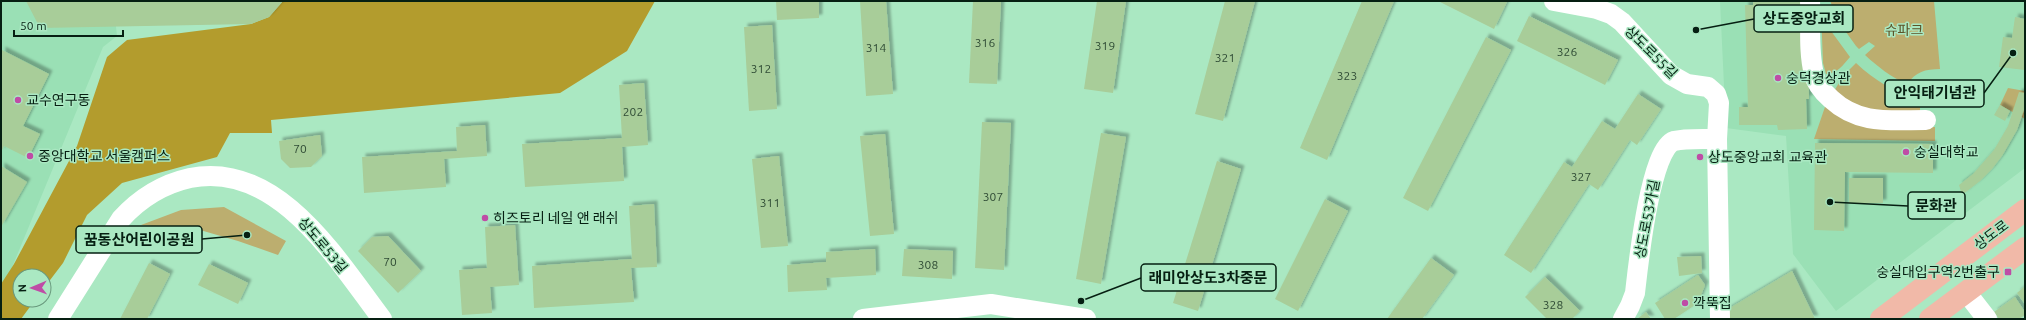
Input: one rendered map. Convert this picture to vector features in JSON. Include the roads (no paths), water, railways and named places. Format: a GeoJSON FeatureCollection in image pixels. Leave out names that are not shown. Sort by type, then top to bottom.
{"type":"FeatureCollection","features":[{"type":"Feature","properties":{"kind":"main road","name":"상도로"},"geometry":{"type":"LineString","coordinates":[[1881,319],[2025,210]]}},
{"type":"Feature","properties":{"kind":"main road"},"geometry":{"type":"LineString","coordinates":[[1930,319],[2025,248]]}},
{"type":"Feature","properties":{"kind":"street","name":"상도로55길"},"geometry":{"type":"LineString","coordinates":[[1554,1],[1597,9],[1611,14],[1622,22],[1671,75],[1687,84],[1708,87],[1716,94],[1719,103],[1717,139],[1720,319]]}},
{"type":"Feature","properties":{"kind":"street"},"geometry":{"type":"LineString","coordinates":[[1810,1],[1812,64],[1814,76],[1819,86],[1829,98],[1840,108],[1857,116],[1872,120],[1926,120]]}},
{"type":"Feature","properties":{"kind":"street","name":"상도로53가길"},"geometry":{"type":"LineString","coordinates":[[1623,319],[1635,292],[1646,210],[1655,175],[1666,148],[1674,141],[1717,139]]}},
{"type":"Feature","properties":{"kind":"street","name":"상도로53길"},"geometry":{"type":"LineString","coordinates":[[58,319],[121,219],[128,211],[141,200],[176,181],[202,176],[224,176],[250,183],[296,213],[317,233],[382,319]]}},
{"type":"Feature","properties":{"kind":"street"},"geometry":{"type":"LineString","coordinates":[[1966,292],[1987,319]]}},
{"type":"Feature","properties":{"kind":"street"},"geometry":{"type":"LineString","coordinates":[[863,319],[991,304],[1086,319]]}},
{"type":"Feature","properties":{"kind":"place","name":"상도중앙교회"},"geometry":{"type":"Point","coordinates":[1696,30]}},
{"type":"Feature","properties":{"kind":"place","name":"안익태기념관"},"geometry":{"type":"Point","coordinates":[2013,53]}},
{"type":"Feature","properties":{"kind":"place","name":"숭덕경상관"},"geometry":{"type":"Point","coordinates":[1778,78]}},
{"type":"Feature","properties":{"kind":"place","name":"교수연구동"},"geometry":{"type":"Point","coordinates":[18,100]}},
{"type":"Feature","properties":{"kind":"place","name":"숭실대학교"},"geometry":{"type":"Point","coordinates":[1906,152]}},
{"type":"Feature","properties":{"kind":"place","name":"중앙대학교 서울캠퍼스"},"geometry":{"type":"Point","coordinates":[30,156]}},
{"type":"Feature","properties":{"kind":"place","name":"상도중앙교회 교육관"},"geometry":{"type":"Point","coordinates":[1700,157]}},
{"type":"Feature","properties":{"kind":"place","name":"문화관"},"geometry":{"type":"Point","coordinates":[1830,202]}},
{"type":"Feature","properties":{"kind":"place","name":"히즈토리 네일 앤 래쉬"},"geometry":{"type":"Point","coordinates":[485,218]}},
{"type":"Feature","properties":{"kind":"place","name":"꿈동산어린이공원"},"geometry":{"type":"Point","coordinates":[247,235]}},
{"type":"Feature","properties":{"kind":"place","name":"숭실대입구역2번출구"},"geometry":{"type":"Point","coordinates":[2008,272]}},
{"type":"Feature","properties":{"kind":"place","name":"래미안상도3차중문"},"geometry":{"type":"Point","coordinates":[1081,301]}},
{"type":"Feature","properties":{"kind":"place","name":"깍뚝집"},"geometry":{"type":"Point","coordinates":[1685,303]}},
{"type":"Feature","properties":{"kind":"park label","name":"슈파크"},"geometry":{"type":"Point","coordinates":[1904,30]}}]}
